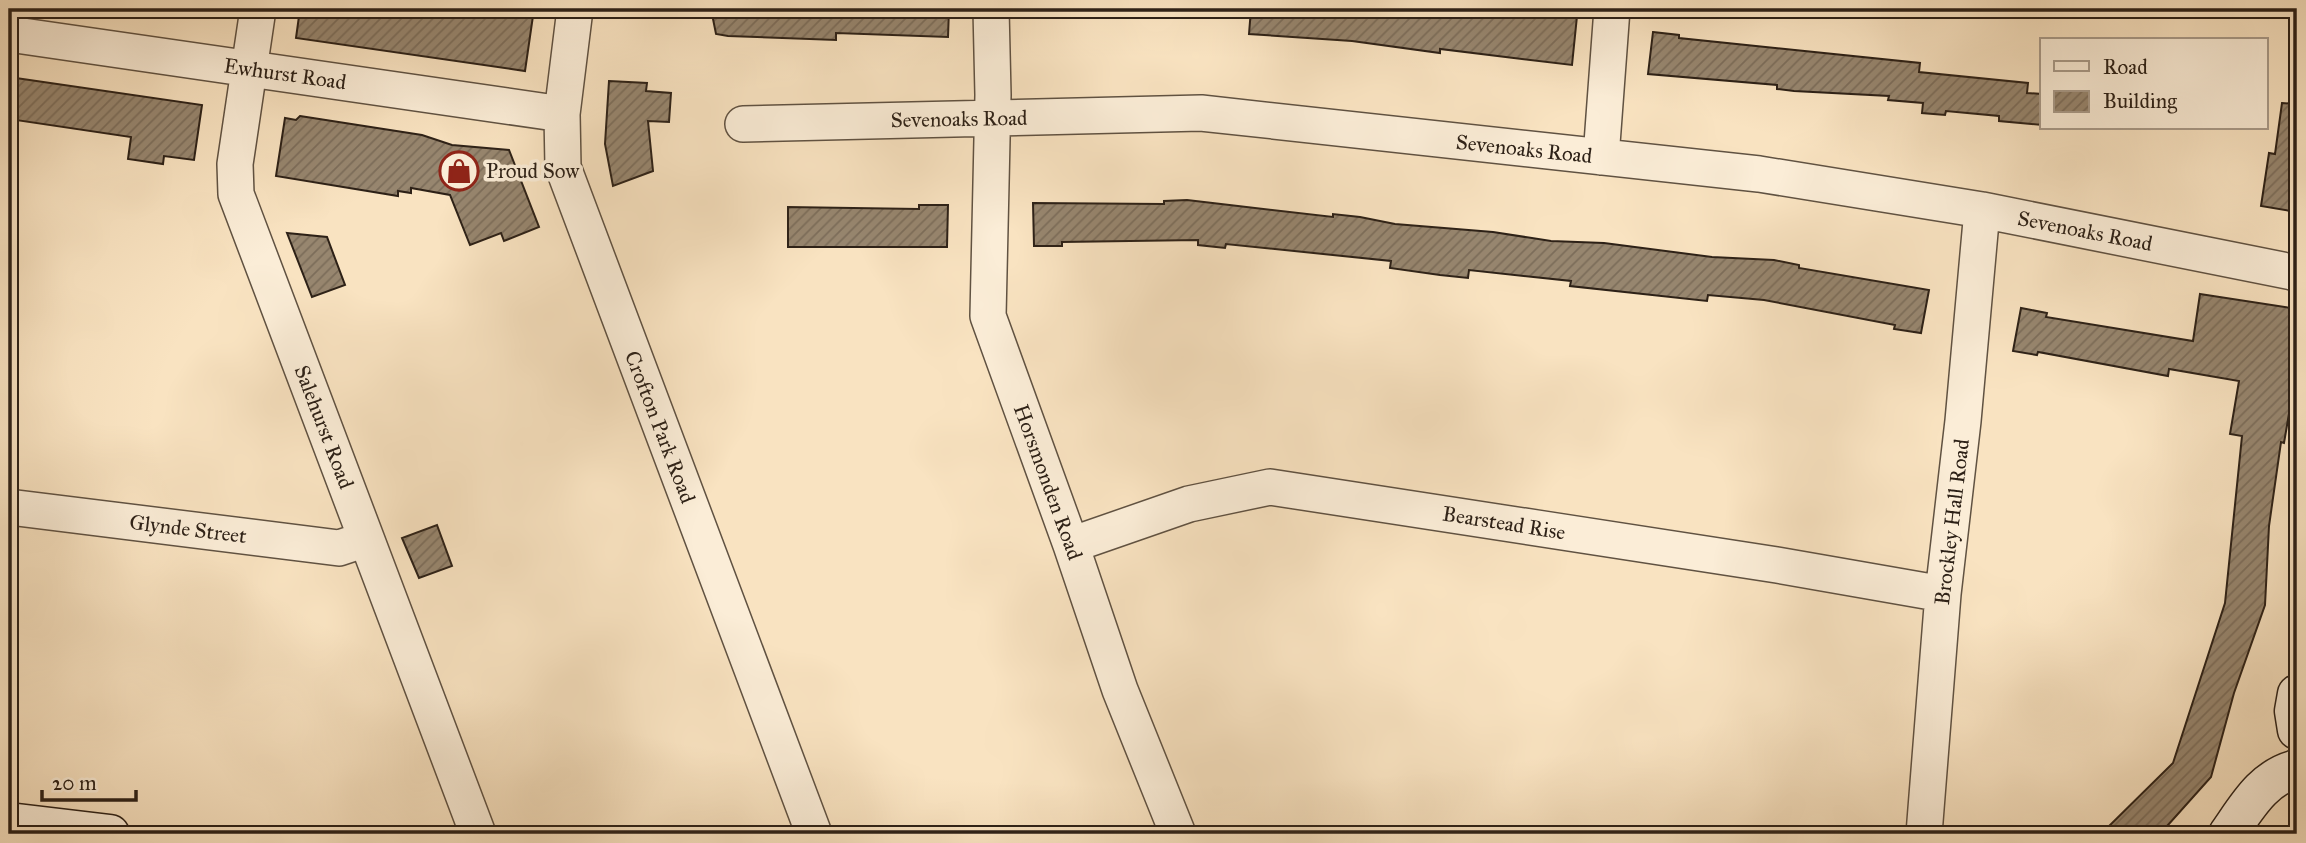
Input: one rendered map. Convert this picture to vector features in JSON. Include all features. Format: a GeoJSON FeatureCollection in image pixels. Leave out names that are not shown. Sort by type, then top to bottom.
{"type":"FeatureCollection","features":[{"type":"Feature","properties":{"kind":"street","name":"Salehurst Road"},"geometry":{"type":"LineString","coordinates":[[258,9],[235,164],[236,194],[478,834]]}},
{"type":"Feature","properties":{"kind":"street","name":"Crofton Park Road"},"geometry":{"type":"LineString","coordinates":[[575,9],[562,114],[563,167],[814,834]]}},
{"type":"Feature","properties":{"kind":"street","name":"Horsmonden Road"},"geometry":{"type":"LineString","coordinates":[[991,9],[993,118],[988,316],[1071,545],[1120,691],[1178,834]]}},
{"type":"Feature","properties":{"kind":"street"},"geometry":{"type":"LineString","coordinates":[[1601,157],[1612,9]]}},
{"type":"Feature","properties":{"kind":"street","name":"Ewhurst Road"},"geometry":{"type":"LineString","coordinates":[[9,34],[562,114]]}},
{"type":"Feature","properties":{"kind":"street","name":"Sevenoaks Road"},"geometry":{"type":"LineString","coordinates":[[743,124],[1201,113],[1759,173],[1982,210],[2297,273]]}},
{"type":"Feature","properties":{"kind":"street","name":"Brockley Hall Road"},"geometry":{"type":"LineString","coordinates":[[1924,834],[1943,594],[1964,421],[1982,210]]}},
{"type":"Feature","properties":{"kind":"street","name":"Bearstead Rise"},"geometry":{"type":"LineString","coordinates":[[1071,545],[1189,504],[1270,487],[1777,565],[1943,594]]}},
{"type":"Feature","properties":{"kind":"street","name":"Glynde Street"},"geometry":{"type":"LineString","coordinates":[[9,507],[339,548],[366,539]]}},
{"type":"Feature","properties":{"kind":"street"},"geometry":{"type":"LineString","coordinates":[[2297,694],[2294,711],[2297,730]]}},
{"type":"Feature","properties":{"kind":"street"},"geometry":{"type":"LineString","coordinates":[[2228,834],[2262,787],[2284,772],[2297,769]]}},
{"type":"Feature","properties":{"kind":"street"},"geometry":{"type":"LineString","coordinates":[[9,822],[110,834]]}},
{"type":"Feature","properties":{"kind":"building"},"geometry":{"type":"Polygon","coordinates":[[[300,9],[534,9],[525,71],[296,38],[300,9]]]}},
{"type":"Feature","properties":{"kind":"building"},"geometry":{"type":"Polygon","coordinates":[[[711,9],[949,9],[948,37],[836,33],[836,40],[728,36],[716,34],[711,9]]]}},
{"type":"Feature","properties":{"kind":"building"},"geometry":{"type":"Polygon","coordinates":[[[1251,9],[1408,9],[1494,18],[1495,12],[1548,18],[1548,12],[1577,16],[1572,65],[1440,49],[1440,53],[1352,41],[1249,34],[1251,9]]]}},
{"type":"Feature","properties":{"kind":"building"},"geometry":{"type":"Polygon","coordinates":[[[1653,32],[1679,35],[1679,38],[1920,63],[1919,72],[2028,83],[2027,93],[2040,94],[2040,125],[1999,121],[1999,116],[1946,111],[1945,115],[1922,113],[1923,103],[1888,100],[1889,96],[1794,91],[1777,89],[1777,85],[1648,74],[1653,32]]]}},
{"type":"Feature","properties":{"kind":"building"},"geometry":{"type":"Polygon","coordinates":[[[9,77],[202,105],[194,160],[164,156],[163,164],[128,159],[131,137],[9,119],[9,77]]]}},
{"type":"Feature","properties":{"kind":"building"},"geometry":{"type":"Polygon","coordinates":[[[609,81],[647,83],[646,91],[671,93],[669,122],[648,121],[653,171],[613,186],[605,144],[609,81]]]}},
{"type":"Feature","properties":{"kind":"building"},"geometry":{"type":"Polygon","coordinates":[[[2282,103],[2297,104],[2297,212],[2261,206],[2269,153],[2275,154],[2282,103]]]}},
{"type":"Feature","properties":{"kind":"building"},"geometry":{"type":"Polygon","coordinates":[[[300,116],[422,135],[452,145],[509,150],[539,227],[504,241],[501,233],[470,245],[450,195],[411,188],[411,193],[398,191],[398,196],[276,176],[285,118],[296,120],[300,116]]]}},
{"type":"Feature","properties":{"kind":"building"},"geometry":{"type":"Polygon","coordinates":[[[1187,200],[1333,217],[1333,214],[1360,217],[1395,224],[1493,232],[1551,241],[1604,243],[1712,257],[1774,260],[1799,265],[1799,268],[1929,290],[1921,333],[1894,329],[1895,325],[1764,300],[1708,295],[1707,301],[1570,286],[1571,281],[1469,270],[1468,278],[1390,268],[1391,261],[1226,244],[1225,248],[1198,245],[1198,240],[1062,242],[1062,246],[1034,246],[1033,203],[1164,204],[1164,201],[1187,200]]]}},
{"type":"Feature","properties":{"kind":"building"},"geometry":{"type":"Polygon","coordinates":[[[919,205],[948,205],[947,247],[788,247],[788,207],[919,209],[919,205]]]}},
{"type":"Feature","properties":{"kind":"building"},"geometry":{"type":"Polygon","coordinates":[[[287,233],[327,237],[345,285],[312,297],[287,233]]]}},
{"type":"Feature","properties":{"kind":"building"},"geometry":{"type":"Polygon","coordinates":[[[2200,294],[2297,309],[2297,390],[2293,390],[2284,443],[2281,442],[2269,526],[2265,605],[2234,693],[2211,777],[2160,834],[2101,834],[2173,763],[2225,603],[2242,436],[2230,434],[2239,381],[2169,369],[2168,376],[2038,352],[2037,355],[2013,351],[2021,308],[2047,313],[2046,317],[2193,341],[2200,294]]]}},
{"type":"Feature","properties":{"kind":"building"},"geometry":{"type":"Polygon","coordinates":[[[437,525],[452,566],[419,578],[402,538],[437,525]]]}},
{"type":"Feature","properties":{"kind":"place","name":"Proud Sow"},"geometry":{"type":"Point","coordinates":[459,171]}}]}
